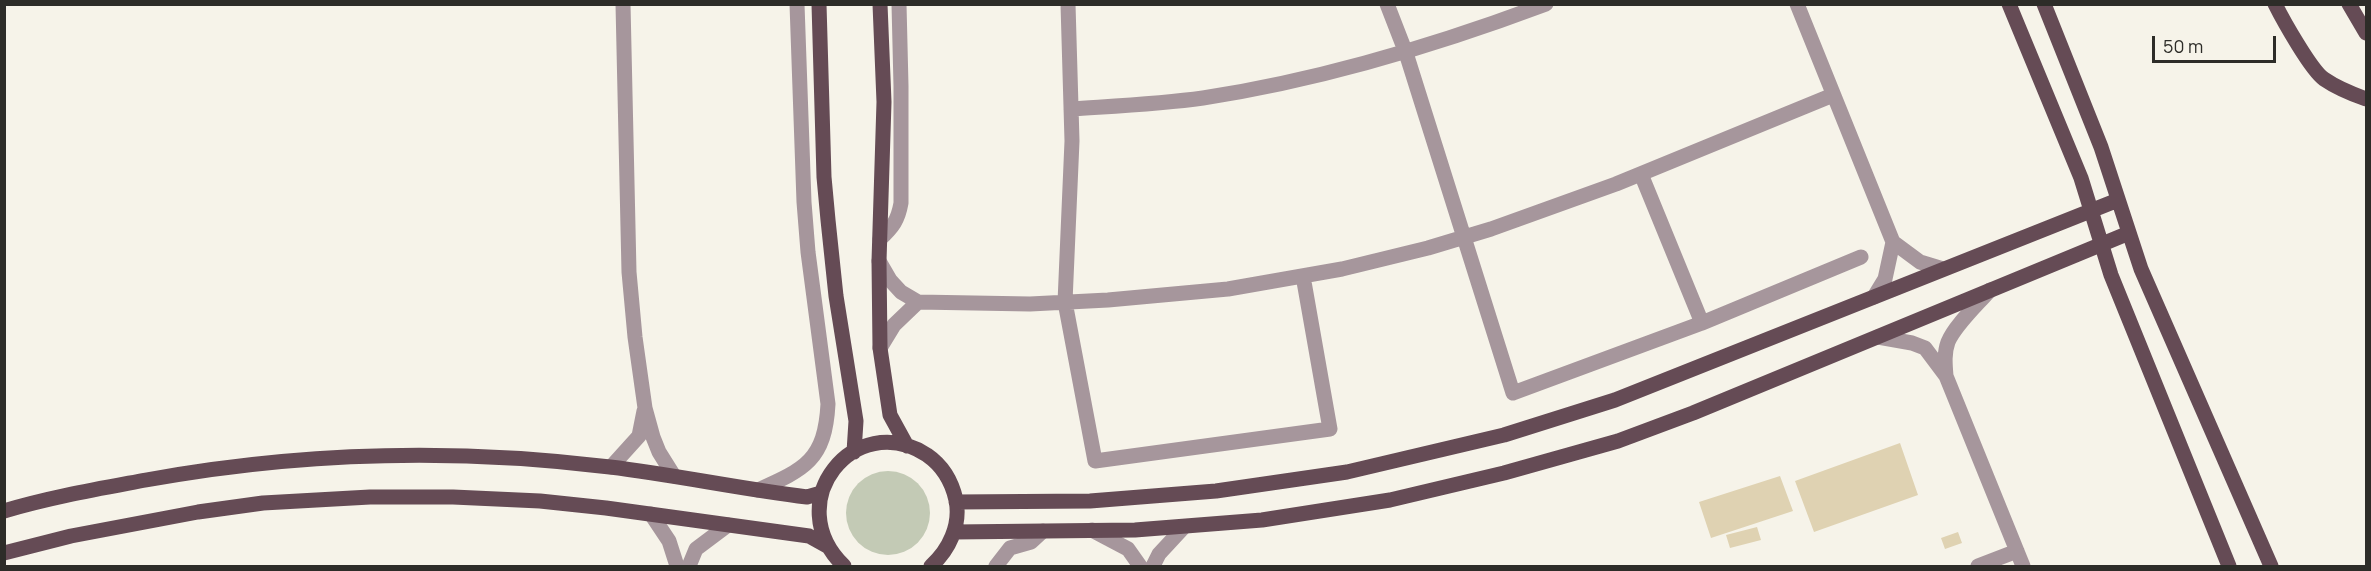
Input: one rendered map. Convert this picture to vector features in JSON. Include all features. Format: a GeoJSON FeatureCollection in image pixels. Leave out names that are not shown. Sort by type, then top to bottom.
{"type":"FeatureCollection","features":[{"type":"Feature","properties":{"kind":"main road"},"geometry":{"type":"LineString","coordinates":[[819,4],[824,177],[836,296],[856,421],[854,452]]}},
{"type":"Feature","properties":{"kind":"main road"},"geometry":{"type":"LineString","coordinates":[[880,4],[884,102],[879,261],[880,348],[890,415],[907,446]]}},
{"type":"Feature","properties":{"kind":"main road"},"geometry":{"type":"LineString","coordinates":[[2009,4],[2081,178],[2111,275],[2229,567]]}},
{"type":"Feature","properties":{"kind":"main road"},"geometry":{"type":"LineString","coordinates":[[2044,4],[2101,147],[2141,269],[2271,567]]}},
{"type":"Feature","properties":{"kind":"main road"},"geometry":{"type":"LineString","coordinates":[[2275,4],[2284,24],[2322,78],[2346,92],[2367,99]]}},
{"type":"Feature","properties":{"kind":"main road"},"geometry":{"type":"LineString","coordinates":[[2349,4],[2367,33]]}},
{"type":"Feature","properties":{"kind":"main road"},"geometry":{"type":"LineString","coordinates":[[956,502],[1090,501],[1216,491],[1347,472],[1504,435],[1615,399],[2118,200]]}},
{"type":"Feature","properties":{"kind":"main road"},"geometry":{"type":"LineString","coordinates":[[954,532],[1184,527],[1262,520],[1390,500],[1561,458],[1618,441],[1693,413],[2129,233]]}},
{"type":"Feature","properties":{"kind":"main road"},"geometry":{"type":"LineString","coordinates":[[844,567],[827,546],[819,520],[821,493],[834,469],[854,452],[880,443],[907,446],[925,454],[941,468],[948,479],[956,502],[957,518],[954,532],[945,550],[932,567]]}},
{"type":"Feature","properties":{"kind":"main road"},"geometry":{"type":"LineString","coordinates":[[4,511],[73,494],[170,475],[302,459],[444,455],[543,460],[611,467],[807,497],[821,493]]}},
{"type":"Feature","properties":{"kind":"main road"},"geometry":{"type":"LineString","coordinates":[[4,553],[102,530],[198,512],[304,500],[412,496],[564,503],[809,536],[827,546]]}},
{"type":"Feature","properties":{"kind":"street"},"geometry":{"type":"LineString","coordinates":[[623,4],[629,272],[635,337],[645,408],[659,452],[674,476]]}},
{"type":"Feature","properties":{"kind":"street"},"geometry":{"type":"LineString","coordinates":[[758,490],[800,470],[815,455],[827,422],[828,404],[808,252],[803,192],[797,4]]}},
{"type":"Feature","properties":{"kind":"street"},"geometry":{"type":"LineString","coordinates":[[880,239],[894,226],[901,203],[899,4]]}},
{"type":"Feature","properties":{"kind":"street"},"geometry":{"type":"LineString","coordinates":[[1068,4],[1072,141],[1065,302],[1095,461],[1330,429],[1303,276]]}},
{"type":"Feature","properties":{"kind":"street"},"geometry":{"type":"LineString","coordinates":[[1387,4],[1406,53],[1513,393],[1702,323],[1861,257]]}},
{"type":"Feature","properties":{"kind":"street"},"geometry":{"type":"LineString","coordinates":[[1071,109],[1201,98],[1303,80],[1406,53],[1546,4]]}},
{"type":"Feature","properties":{"kind":"street"},"geometry":{"type":"LineString","coordinates":[[1797,4],[1893,242],[1920,262],[1943,269]]}},
{"type":"Feature","properties":{"kind":"street"},"geometry":{"type":"LineString","coordinates":[[879,261],[896,286],[918,302],[1030,304],[1065,302],[1228,289],[1303,276],[1386,258],[1464,237],[1555,207],[1833,95]]}},
{"type":"Feature","properties":{"kind":"street"},"geometry":{"type":"LineString","coordinates":[[1641,174],[1702,323]]}},
{"type":"Feature","properties":{"kind":"street"},"geometry":{"type":"LineString","coordinates":[[1874,297],[1885,279],[1893,242]]}},
{"type":"Feature","properties":{"kind":"street"},"geometry":{"type":"LineString","coordinates":[[1946,376],[1945,356],[1948,342],[1990,290]]}},
{"type":"Feature","properties":{"kind":"street"},"geometry":{"type":"LineString","coordinates":[[880,348],[903,314],[918,302]]}},
{"type":"Feature","properties":{"kind":"street"},"geometry":{"type":"LineString","coordinates":[[1878,337],[1912,343],[1924,348],[1946,376],[2023,567]]}},
{"type":"Feature","properties":{"kind":"street"},"geometry":{"type":"LineString","coordinates":[[611,467],[639,436],[645,408]]}},
{"type":"Feature","properties":{"kind":"street"},"geometry":{"type":"LineString","coordinates":[[651,514],[681,564],[696,549],[728,525]]}},
{"type":"Feature","properties":{"kind":"street"},"geometry":{"type":"LineString","coordinates":[[1153,567],[1159,554],[1184,527]]}},
{"type":"Feature","properties":{"kind":"street"},"geometry":{"type":"LineString","coordinates":[[1092,530],[1128,549],[1140,567]]}},
{"type":"Feature","properties":{"kind":"street"},"geometry":{"type":"LineString","coordinates":[[996,567],[1010,548],[1031,542],[1042,531]]}},
{"type":"Feature","properties":{"kind":"street"},"geometry":{"type":"LineString","coordinates":[[1978,567],[2017,551]]}},
{"type":"Feature","properties":{"kind":"green space"},"geometry":{"type":"Polygon","coordinates":[[[888,471],[904,474],[918,483],[927,497],[930,513],[927,529],[918,543],[904,552],[888,555],[872,552],[858,543],[849,529],[846,513],[849,497],[858,483],[872,474],[888,471]]]}},
{"type":"Feature","properties":{"kind":"building"},"geometry":{"type":"Polygon","coordinates":[[[1900,443],[1918,495],[1814,532],[1795,481],[1900,443]]]}},
{"type":"Feature","properties":{"kind":"building"},"geometry":{"type":"Polygon","coordinates":[[[1780,476],[1793,511],[1711,538],[1699,502],[1780,476]]]}},
{"type":"Feature","properties":{"kind":"building"},"geometry":{"type":"Polygon","coordinates":[[[1757,527],[1761,540],[1730,548],[1726,535],[1757,527]]]}},
{"type":"Feature","properties":{"kind":"building"},"geometry":{"type":"Polygon","coordinates":[[[1958,532],[1962,543],[1945,549],[1941,538],[1958,532]]]}}]}
